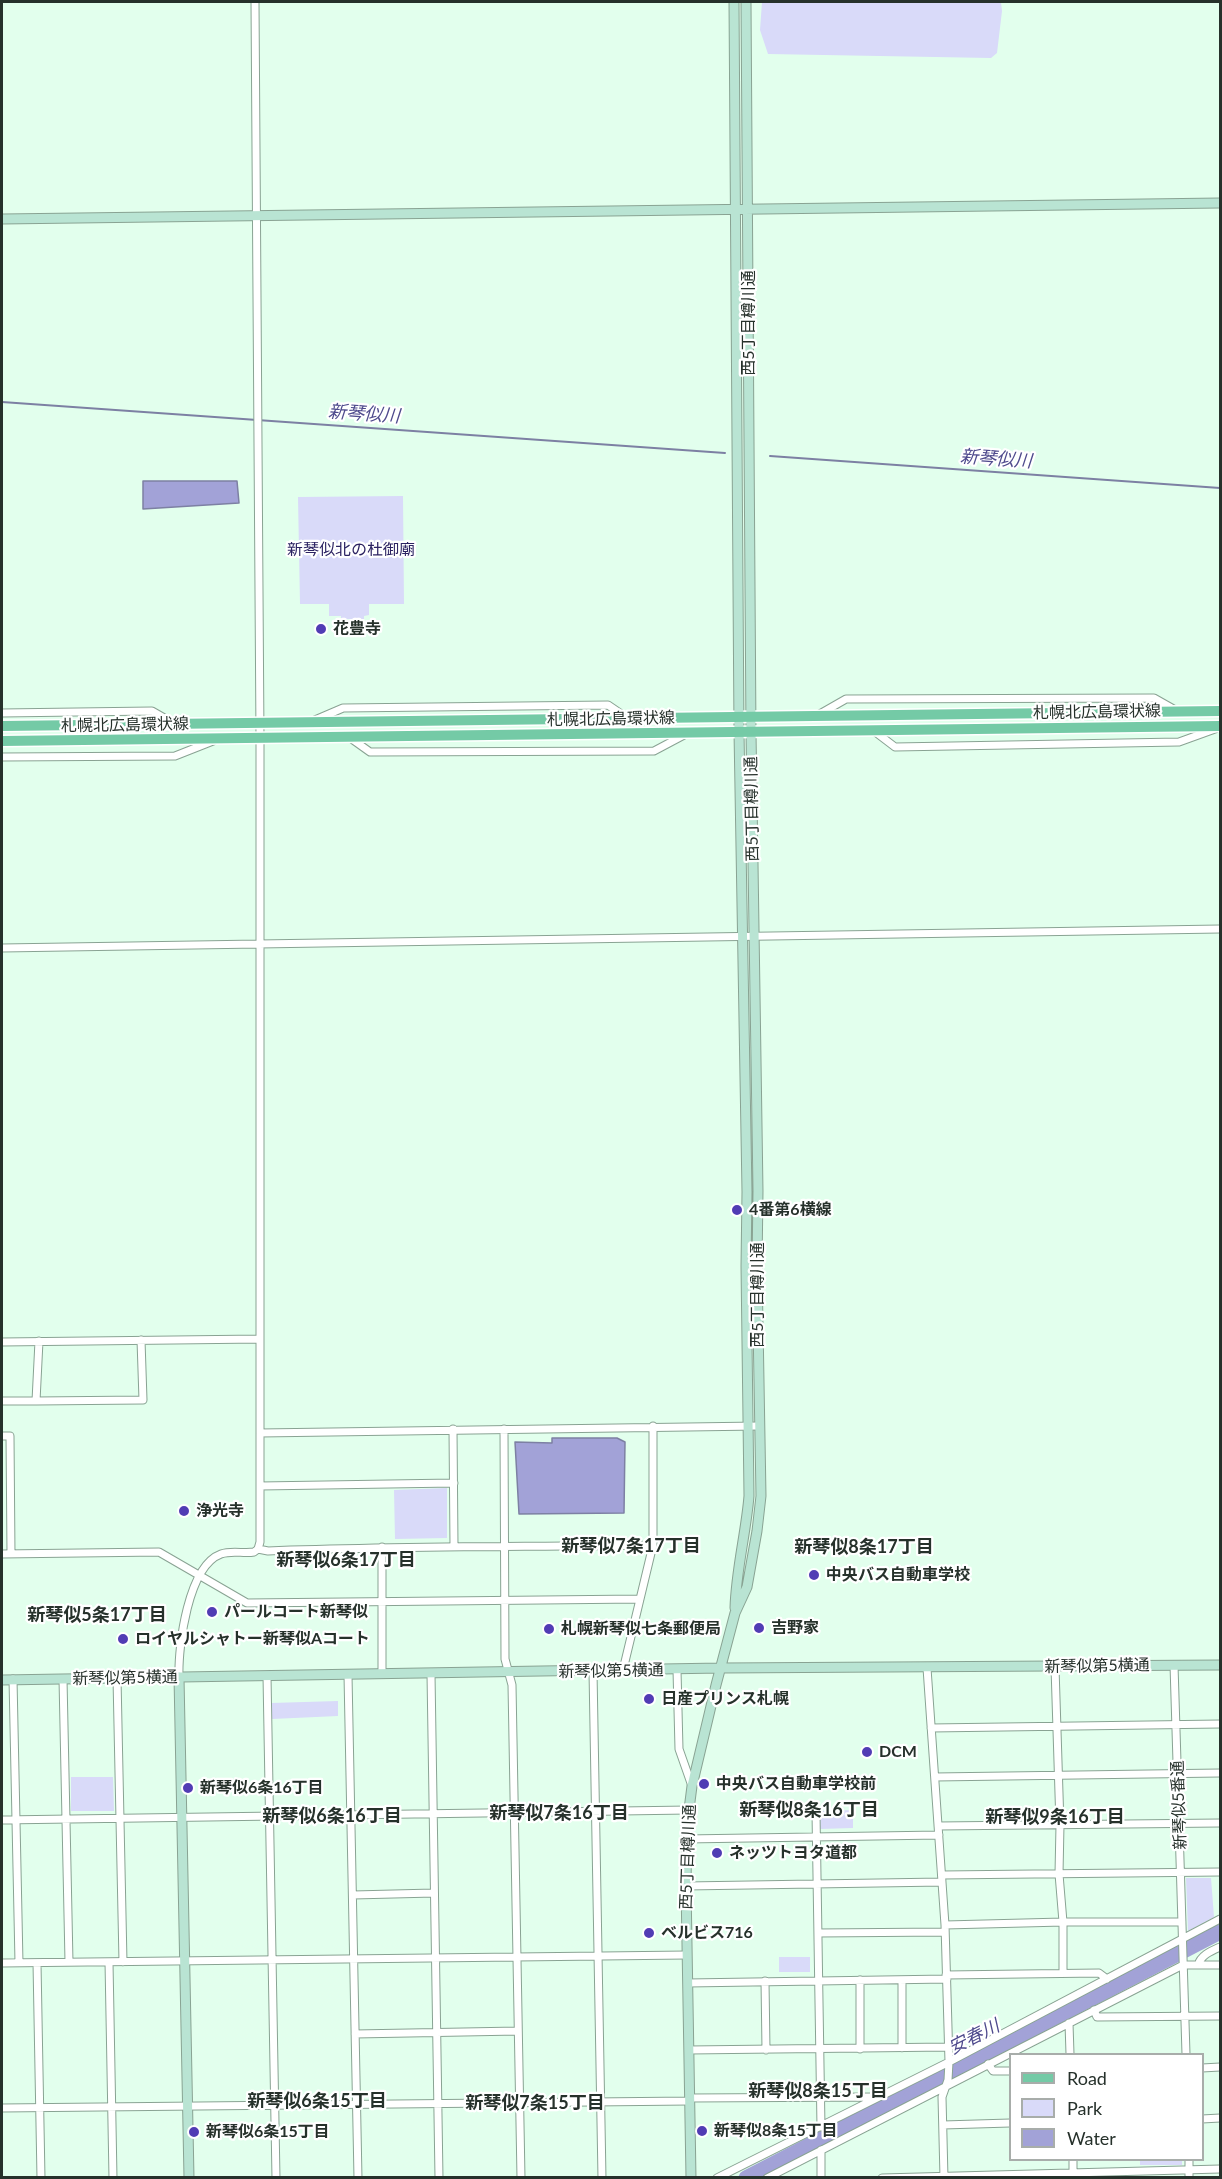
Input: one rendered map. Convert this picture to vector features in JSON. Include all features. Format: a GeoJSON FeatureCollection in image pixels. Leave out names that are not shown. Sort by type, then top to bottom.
{"type":"FeatureCollection","features":[{"type":"Feature","properties":{"kind":"main road","name":"西5丁目樽川通"},"geometry":{"type":"LineString","coordinates":[[734,2],[745,718]]}},
{"type":"Feature","properties":{"kind":"main road","name":"西5丁目樽川通"},"geometry":{"type":"LineString","coordinates":[[735,1613],[736,1584],[750,1496],[743,937],[748,209],[746,2]]}},
{"type":"Feature","properties":{"kind":"main road"},"geometry":{"type":"LineString","coordinates":[[2,219],[1221,203]]}},
{"type":"Feature","properties":{"kind":"main road","name":"札幌北広島環状線"},"geometry":{"type":"LineString","coordinates":[[2,726],[1221,711]]}},
{"type":"Feature","properties":{"kind":"main road","name":"札幌北広島環状線"},"geometry":{"type":"LineString","coordinates":[[2,741],[1221,726]]}},
{"type":"Feature","properties":{"kind":"main road","name":"西5丁目樽川通"},"geometry":{"type":"LineString","coordinates":[[691,2178],[686,1886],[688,1810],[735,1613],[747,1587],[757,1531],[760,1496],[754,936],[745,732]]}},
{"type":"Feature","properties":{"kind":"main road","name":"新琴似第5横通"},"geometry":{"type":"LineString","coordinates":[[2,1680],[721,1668],[1221,1665]]}},
{"type":"Feature","properties":{"kind":"main road"},"geometry":{"type":"LineString","coordinates":[[179,1677],[189,2178]]}},
{"type":"Feature","properties":{"kind":"street"},"geometry":{"type":"LineString","coordinates":[[255,2],[260,738],[260,1542],[258,1549]]}},
{"type":"Feature","properties":{"kind":"street"},"geometry":{"type":"LineString","coordinates":[[816,716],[846,699],[1154,698],[1178,711]]}},
{"type":"Feature","properties":{"kind":"street"},"geometry":{"type":"LineString","coordinates":[[2,713],[152,711],[176,724]]}},
{"type":"Feature","properties":{"kind":"street"},"geometry":{"type":"LineString","coordinates":[[873,730],[895,747],[1179,742],[1221,726]]}},
{"type":"Feature","properties":{"kind":"street"},"geometry":{"type":"LineString","coordinates":[[348,737],[370,752],[654,751],[688,733]]}},
{"type":"Feature","properties":{"kind":"street"},"geometry":{"type":"LineString","coordinates":[[2,757],[175,756],[218,738]]}},
{"type":"Feature","properties":{"kind":"street"},"geometry":{"type":"LineString","coordinates":[[2,948],[1221,929]]}},
{"type":"Feature","properties":{"kind":"street"},"geometry":{"type":"LineString","coordinates":[[2,1342],[260,1339]]}},
{"type":"Feature","properties":{"kind":"street"},"geometry":{"type":"LineString","coordinates":[[2,1401],[143,1400],[141,1340]]}},
{"type":"Feature","properties":{"kind":"street"},"geometry":{"type":"LineString","coordinates":[[36,1401],[39,1341]]}},
{"type":"Feature","properties":{"kind":"street"},"geometry":{"type":"LineString","coordinates":[[623,1671],[653,1545],[653,1426]]}},
{"type":"Feature","properties":{"kind":"street"},"geometry":{"type":"LineString","coordinates":[[260,1433],[759,1426]]}},
{"type":"Feature","properties":{"kind":"street"},"geometry":{"type":"LineString","coordinates":[[504,1429],[505,1659],[512,1685],[521,2178]]}},
{"type":"Feature","properties":{"kind":"street"},"geometry":{"type":"LineString","coordinates":[[453,1430],[454,1546]]}},
{"type":"Feature","properties":{"kind":"street"},"geometry":{"type":"LineString","coordinates":[[2,1436],[10,1436],[11,1554]]}},
{"type":"Feature","properties":{"kind":"street"},"geometry":{"type":"LineString","coordinates":[[260,1486],[454,1483]]}},
{"type":"Feature","properties":{"kind":"street"},"geometry":{"type":"LineString","coordinates":[[179,1677],[181,1628],[186,1609],[201,1576],[211,1560],[219,1555],[251,1553],[258,1549],[268,1551],[382,1547],[504,1548],[653,1545]]}},
{"type":"Feature","properties":{"kind":"street"},"geometry":{"type":"LineString","coordinates":[[382,1547],[382,1674]]}},
{"type":"Feature","properties":{"kind":"street"},"geometry":{"type":"LineString","coordinates":[[2,1554],[159,1552],[247,1603],[640,1599]]}},
{"type":"Feature","properties":{"kind":"street","name":"新琴似5番通"},"geometry":{"type":"LineString","coordinates":[[1174,1665],[1183,1961]]}},
{"type":"Feature","properties":{"kind":"street"},"geometry":{"type":"LineString","coordinates":[[1054,1667],[1059,1774],[1059,1874],[1063,1922],[1063,1972]]}},
{"type":"Feature","properties":{"kind":"street"},"geometry":{"type":"LineString","coordinates":[[927,1668],[947,1977],[949,2064],[947,2083],[942,2097],[944,2177]]}},
{"type":"Feature","properties":{"kind":"street"},"geometry":{"type":"LineString","coordinates":[[677,1670],[679,1749],[692,1786]]}},
{"type":"Feature","properties":{"kind":"street"},"geometry":{"type":"LineString","coordinates":[[593,1671],[600,1956],[602,2178]]}},
{"type":"Feature","properties":{"kind":"street"},"geometry":{"type":"LineString","coordinates":[[431,1674],[439,2178]]}},
{"type":"Feature","properties":{"kind":"street"},"geometry":{"type":"LineString","coordinates":[[348,1675],[358,2178]]}},
{"type":"Feature","properties":{"kind":"street"},"geometry":{"type":"LineString","coordinates":[[267,1676],[276,2178]]}},
{"type":"Feature","properties":{"kind":"street"},"geometry":{"type":"LineString","coordinates":[[117,1678],[123,1962]]}},
{"type":"Feature","properties":{"kind":"street"},"geometry":{"type":"LineString","coordinates":[[13,1679],[19,1963]]}},
{"type":"Feature","properties":{"kind":"street"},"geometry":{"type":"LineString","coordinates":[[63,1679],[69,1962]]}},
{"type":"Feature","properties":{"kind":"street"},"geometry":{"type":"LineString","coordinates":[[931,1728],[1221,1724]]}},
{"type":"Feature","properties":{"kind":"street"},"geometry":{"type":"LineString","coordinates":[[935,1777],[1221,1773]]}},
{"type":"Feature","properties":{"kind":"street"},"geometry":{"type":"LineString","coordinates":[[2,1820],[688,1810]]}},
{"type":"Feature","properties":{"kind":"street"},"geometry":{"type":"LineString","coordinates":[[816,1813],[821,2127]]}},
{"type":"Feature","properties":{"kind":"street"},"geometry":{"type":"LineString","coordinates":[[686,1839],[817,1837],[1060,1825],[1221,1822]]}},
{"type":"Feature","properties":{"kind":"street"},"geometry":{"type":"LineString","coordinates":[[686,1886],[817,1884],[1059,1874],[1221,1872]]}},
{"type":"Feature","properties":{"kind":"street"},"geometry":{"type":"LineString","coordinates":[[353,1895],[434,1893]]}},
{"type":"Feature","properties":{"kind":"street"},"geometry":{"type":"LineString","coordinates":[[717,2178],[949,2064],[1107,1979],[1183,1942],[1221,1919]]}},
{"type":"Feature","properties":{"kind":"street"},"geometry":{"type":"LineString","coordinates":[[818,1934],[1063,1922],[1182,1922]]}},
{"type":"Feature","properties":{"kind":"street"},"geometry":{"type":"LineString","coordinates":[[1198,1965],[1200,1959],[1206,1954],[1221,1947]]}},
{"type":"Feature","properties":{"kind":"street"},"geometry":{"type":"LineString","coordinates":[[2,1963],[687,1955]]}},
{"type":"Feature","properties":{"kind":"street"},"geometry":{"type":"LineString","coordinates":[[1183,1961],[1186,2053]]}},
{"type":"Feature","properties":{"kind":"street"},"geometry":{"type":"LineString","coordinates":[[1010,2053],[1183,1961],[1198,1965],[1221,1965]]}},
{"type":"Feature","properties":{"kind":"street"},"geometry":{"type":"LineString","coordinates":[[110,1962],[113,2178]]}},
{"type":"Feature","properties":{"kind":"street"},"geometry":{"type":"LineString","coordinates":[[37,1963],[41,2178]]}},
{"type":"Feature","properties":{"kind":"street"},"geometry":{"type":"LineString","coordinates":[[688,1983],[902,1980],[1063,1972],[1099,1973],[1107,1979]]}},
{"type":"Feature","properties":{"kind":"street"},"geometry":{"type":"LineString","coordinates":[[860,1980],[860,2049]]}},
{"type":"Feature","properties":{"kind":"street"},"geometry":{"type":"LineString","coordinates":[[902,1980],[902,2048]]}},
{"type":"Feature","properties":{"kind":"street"},"geometry":{"type":"LineString","coordinates":[[765,1981],[766,2050]]}},
{"type":"Feature","properties":{"kind":"street"},"geometry":{"type":"LineString","coordinates":[[1094,2010],[1097,2017],[1221,2016]]}},
{"type":"Feature","properties":{"kind":"street"},"geometry":{"type":"LineString","coordinates":[[1069,2023],[1070,2053]]}},
{"type":"Feature","properties":{"kind":"street"},"geometry":{"type":"LineString","coordinates":[[355,2034],[518,2031]]}},
{"type":"Feature","properties":{"kind":"street"},"geometry":{"type":"LineString","coordinates":[[689,2050],[948,2047]]}},
{"type":"Feature","properties":{"kind":"street"},"geometry":{"type":"LineString","coordinates":[[767,2178],[947,2083],[1009,2053]]}},
{"type":"Feature","properties":{"kind":"street"},"geometry":{"type":"LineString","coordinates":[[988,2064],[993,2071],[1009,2071]]}},
{"type":"Feature","properties":{"kind":"street"},"geometry":{"type":"LineString","coordinates":[[1204,2068],[1221,2067]]}},
{"type":"Feature","properties":{"kind":"street"},"geometry":{"type":"LineString","coordinates":[[2,2108],[880,2097]]}},
{"type":"Feature","properties":{"kind":"street"},"geometry":{"type":"LineString","coordinates":[[1204,2119],[1221,2118]]}},
{"type":"Feature","properties":{"kind":"street"},"geometry":{"type":"LineString","coordinates":[[943,2125],[1009,2123]]}},
{"type":"Feature","properties":{"kind":"street"},"geometry":{"type":"LineString","coordinates":[[821,2150],[821,2178]]}},
{"type":"Feature","properties":{"kind":"street"},"geometry":{"type":"LineString","coordinates":[[882,2178],[1189,2174],[1221,2169]]}},
{"type":"Feature","properties":{"kind":"green space"},"geometry":{"type":"Polygon","coordinates":[[[762,2],[1001,2],[997,53],[991,58],[768,54],[760,30],[762,2]]]}},
{"type":"Feature","properties":{"kind":"green space","name":"新琴似北の杜御廟"},"geometry":{"type":"Polygon","coordinates":[[[403,496],[404,604],[369,604],[369,615],[364,616],[364,619],[341,619],[341,616],[329,616],[329,604],[300,604],[298,497],[403,496]]]}},
{"type":"Feature","properties":{"kind":"green space"},"geometry":{"type":"Polygon","coordinates":[[[447,1488],[447,1538],[395,1539],[394,1490],[447,1488]]]}},
{"type":"Feature","properties":{"kind":"green space"},"geometry":{"type":"Polygon","coordinates":[[[338,1701],[338,1716],[272,1719],[271,1703],[338,1701]]]}},
{"type":"Feature","properties":{"kind":"green space"},"geometry":{"type":"Polygon","coordinates":[[[71,1777],[113,1777],[114,1811],[71,1811],[71,1777]]]}},
{"type":"Feature","properties":{"kind":"green space"},"geometry":{"type":"Polygon","coordinates":[[[853,1810],[853,1828],[820,1829],[820,1811],[853,1810]]]}},
{"type":"Feature","properties":{"kind":"green space"},"geometry":{"type":"Polygon","coordinates":[[[1186,1878],[1211,1878],[1214,1917],[1188,1931],[1186,1878]]]}},
{"type":"Feature","properties":{"kind":"green space"},"geometry":{"type":"Polygon","coordinates":[[[779,1957],[810,1957],[810,1972],[779,1972],[779,1957]]]}},
{"type":"Feature","properties":{"kind":"green space"},"geometry":{"type":"Polygon","coordinates":[[[1140,2161],[1182,2161],[1182,2165],[1140,2165],[1140,2161]]]}},
{"type":"Feature","properties":{"kind":"water"},"geometry":{"type":"Polygon","coordinates":[[[143,481],[237,481],[239,503],[143,509],[143,481]]]}},
{"type":"Feature","properties":{"kind":"water"},"geometry":{"type":"Polygon","coordinates":[[[552,1438],[617,1438],[625,1442],[624,1513],[519,1514],[515,1442],[552,1443],[552,1438]]]}},
{"type":"Feature","properties":{"kind":"waterway","name":"新琴似川"},"geometry":{"type":"LineString","coordinates":[[2,402],[725,453]]}},
{"type":"Feature","properties":{"kind":"waterway","name":"新琴似川"},"geometry":{"type":"LineString","coordinates":[[770,456],[1220,488]]}},
{"type":"Feature","properties":{"kind":"waterway","name":"安春川"},"geometry":{"type":"LineString","coordinates":[[746,2178],[1220,1932]]}},
{"type":"Feature","properties":{"kind":"place","name":"花豊寺"},"geometry":{"type":"Point","coordinates":[321,629]}},
{"type":"Feature","properties":{"kind":"place","name":"4番第6横線"},"geometry":{"type":"Point","coordinates":[737,1210]}},
{"type":"Feature","properties":{"kind":"place","name":"浄光寺"},"geometry":{"type":"Point","coordinates":[184,1511]}},
{"type":"Feature","properties":{"kind":"place","name":"中央バス自動車学校"},"geometry":{"type":"Point","coordinates":[814,1575]}},
{"type":"Feature","properties":{"kind":"place","name":"パールコート新琴似"},"geometry":{"type":"Point","coordinates":[212,1612]}},
{"type":"Feature","properties":{"kind":"place","name":"吉野家"},"geometry":{"type":"Point","coordinates":[759,1628]}},
{"type":"Feature","properties":{"kind":"place","name":"札幌新琴似七条郵便局"},"geometry":{"type":"Point","coordinates":[549,1629]}},
{"type":"Feature","properties":{"kind":"place","name":"ロイヤルシャトー新琴似Aコート"},"geometry":{"type":"Point","coordinates":[123,1639]}},
{"type":"Feature","properties":{"kind":"place","name":"日産プリンス札幌"},"geometry":{"type":"Point","coordinates":[649,1699]}},
{"type":"Feature","properties":{"kind":"place","name":"DCM"},"geometry":{"type":"Point","coordinates":[867,1752]}},
{"type":"Feature","properties":{"kind":"place","name":"中央バス自動車学校前"},"geometry":{"type":"Point","coordinates":[704,1784]}},
{"type":"Feature","properties":{"kind":"place","name":"新琴似6条16丁目"},"geometry":{"type":"Point","coordinates":[188,1788]}},
{"type":"Feature","properties":{"kind":"place","name":"ネッツトヨタ道都"},"geometry":{"type":"Point","coordinates":[717,1853]}},
{"type":"Feature","properties":{"kind":"place","name":"ベルビス716"},"geometry":{"type":"Point","coordinates":[649,1933]}},
{"type":"Feature","properties":{"kind":"place","name":"新琴似8条15丁目"},"geometry":{"type":"Point","coordinates":[702,2131]}},
{"type":"Feature","properties":{"kind":"place","name":"新琴似6条15丁目"},"geometry":{"type":"Point","coordinates":[194,2132]}},
{"type":"Feature","properties":{"kind":"district","name":"新琴似7条17丁目"},"geometry":{"type":"Point","coordinates":[631,1546]}},
{"type":"Feature","properties":{"kind":"district","name":"新琴似8条17丁目"},"geometry":{"type":"Point","coordinates":[864,1547]}},
{"type":"Feature","properties":{"kind":"district","name":"新琴似6条17丁目"},"geometry":{"type":"Point","coordinates":[346,1560]}},
{"type":"Feature","properties":{"kind":"district","name":"新琴似5条17丁目"},"geometry":{"type":"Point","coordinates":[97,1615]}},
{"type":"Feature","properties":{"kind":"district","name":"新琴似8条16丁目"},"geometry":{"type":"Point","coordinates":[809,1810]}},
{"type":"Feature","properties":{"kind":"district","name":"新琴似7条16丁目"},"geometry":{"type":"Point","coordinates":[559,1813]}},
{"type":"Feature","properties":{"kind":"district","name":"新琴似6条16丁目"},"geometry":{"type":"Point","coordinates":[332,1816]}},
{"type":"Feature","properties":{"kind":"district","name":"新琴似9条16丁目"},"geometry":{"type":"Point","coordinates":[1055,1817]}},
{"type":"Feature","properties":{"kind":"district","name":"新琴似8条15丁目"},"geometry":{"type":"Point","coordinates":[818,2091]}},
{"type":"Feature","properties":{"kind":"district","name":"新琴似6条15丁目"},"geometry":{"type":"Point","coordinates":[317,2101]}},
{"type":"Feature","properties":{"kind":"district","name":"新琴似7条15丁目"},"geometry":{"type":"Point","coordinates":[535,2103]}}]}
